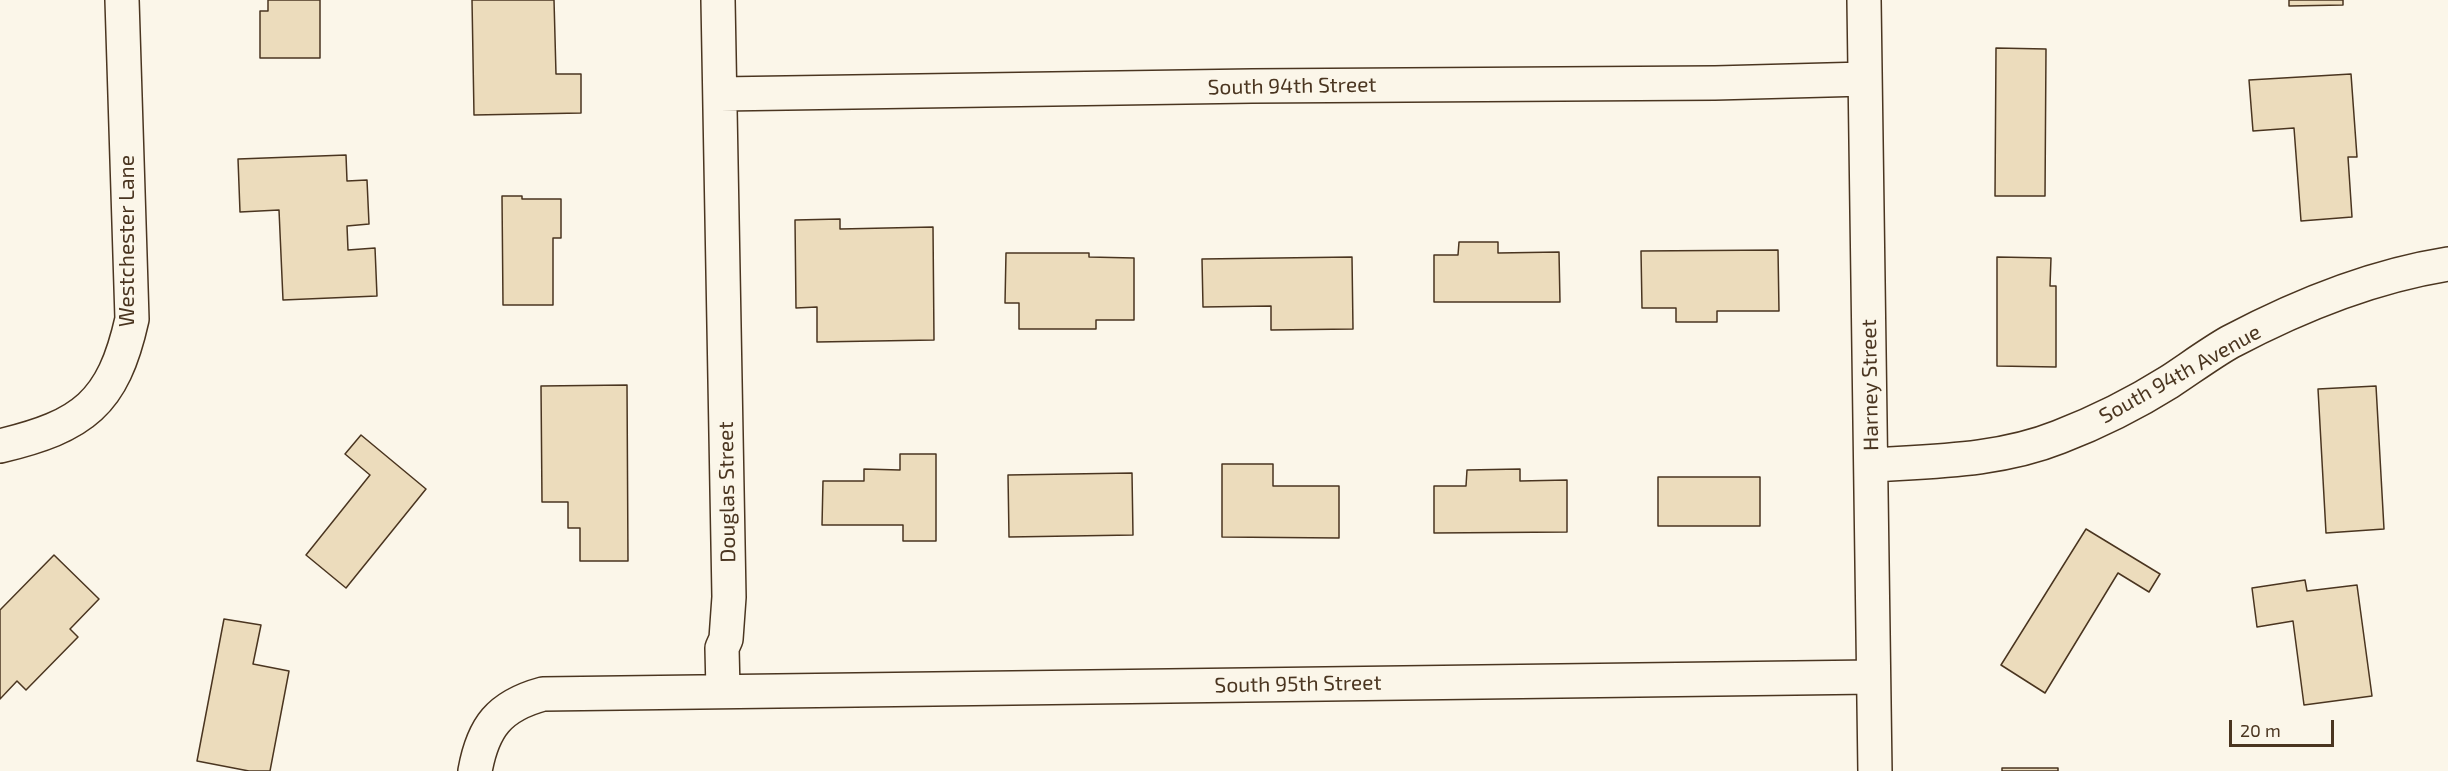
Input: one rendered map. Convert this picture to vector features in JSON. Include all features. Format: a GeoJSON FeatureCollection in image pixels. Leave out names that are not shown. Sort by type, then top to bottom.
{"type":"FeatureCollection","features":[{"type":"Feature","properties":{"kind":"street","name":"Westchester Lane"},"geometry":{"type":"LineString","coordinates":[[0,446],[63,426],[89,410],[110,385],[125,353],[132,319],[122,0]]}},
{"type":"Feature","properties":{"kind":"street","name":"Douglas Street"},"geometry":{"type":"LineString","coordinates":[[718,0],[729,597],[726,639],[722,648],[723,692]]}},
{"type":"Feature","properties":{"kind":"street","name":"Harney Street"},"geometry":{"type":"LineString","coordinates":[[1864,0],[1875,771]]}},
{"type":"Feature","properties":{"kind":"street","name":"South 94th Street"},"geometry":{"type":"LineString","coordinates":[[720,94],[1276,86],[1715,83],[1865,79]]}},
{"type":"Feature","properties":{"kind":"street","name":"South 94th Avenue"},"geometry":{"type":"LineString","coordinates":[[1871,465],[1974,458],[2017,450],[2057,438],[2118,412],[2229,343],[2311,304],[2378,279],[2448,264]]}},
{"type":"Feature","properties":{"kind":"street","name":"South 95th Street"},"geometry":{"type":"LineString","coordinates":[[723,692],[1873,677]]}},
{"type":"Feature","properties":{"kind":"street"},"geometry":{"type":"LineString","coordinates":[[476,771],[480,747],[487,730],[503,712],[523,699],[543,694],[723,692]]}},
{"type":"Feature","properties":{"kind":"building"},"geometry":{"type":"Polygon","coordinates":[[[268,0],[320,0],[320,58],[260,58],[260,11],[268,11],[268,0]]]}},
{"type":"Feature","properties":{"kind":"building"},"geometry":{"type":"Polygon","coordinates":[[[472,0],[554,0],[556,74],[581,74],[581,113],[474,115],[472,0]]]}},
{"type":"Feature","properties":{"kind":"building"},"geometry":{"type":"Polygon","coordinates":[[[2289,0],[2343,0],[2343,5],[2289,6],[2289,0]]]}},
{"type":"Feature","properties":{"kind":"building"},"geometry":{"type":"Polygon","coordinates":[[[1996,48],[2046,49],[2045,196],[1995,196],[1996,48]]]}},
{"type":"Feature","properties":{"kind":"building"},"geometry":{"type":"Polygon","coordinates":[[[2351,74],[2357,157],[2348,157],[2352,217],[2301,221],[2294,128],[2253,131],[2249,80],[2351,74]]]}},
{"type":"Feature","properties":{"kind":"building"},"geometry":{"type":"Polygon","coordinates":[[[346,155],[347,181],[367,180],[369,224],[347,226],[348,250],[375,248],[377,296],[283,300],[279,210],[240,212],[238,159],[346,155]]]}},
{"type":"Feature","properties":{"kind":"building"},"geometry":{"type":"Polygon","coordinates":[[[502,196],[522,196],[522,199],[561,199],[561,238],[553,238],[553,305],[503,305],[502,196]]]}},
{"type":"Feature","properties":{"kind":"building"},"geometry":{"type":"Polygon","coordinates":[[[840,219],[840,229],[933,227],[934,340],[817,342],[817,307],[796,308],[795,220],[840,219]]]}},
{"type":"Feature","properties":{"kind":"building"},"geometry":{"type":"Polygon","coordinates":[[[1459,242],[1498,242],[1498,253],[1559,252],[1560,302],[1434,302],[1434,255],[1458,255],[1459,242]]]}},
{"type":"Feature","properties":{"kind":"building"},"geometry":{"type":"Polygon","coordinates":[[[1778,250],[1779,311],[1717,311],[1717,322],[1676,322],[1676,308],[1642,308],[1641,251],[1778,250]]]}},
{"type":"Feature","properties":{"kind":"building"},"geometry":{"type":"Polygon","coordinates":[[[1006,253],[1089,253],[1089,257],[1134,258],[1134,320],[1096,320],[1096,329],[1019,329],[1019,303],[1005,303],[1006,253]]]}},
{"type":"Feature","properties":{"kind":"building"},"geometry":{"type":"Polygon","coordinates":[[[1352,257],[1353,329],[1271,330],[1271,306],[1203,307],[1202,259],[1352,257]]]}},
{"type":"Feature","properties":{"kind":"building"},"geometry":{"type":"Polygon","coordinates":[[[1997,257],[2051,258],[2050,286],[2056,286],[2056,367],[1997,366],[1997,257]]]}},
{"type":"Feature","properties":{"kind":"building"},"geometry":{"type":"Polygon","coordinates":[[[627,385],[628,561],[580,561],[580,528],[568,528],[568,502],[542,502],[541,386],[627,385]]]}},
{"type":"Feature","properties":{"kind":"building"},"geometry":{"type":"Polygon","coordinates":[[[2376,386],[2384,529],[2326,533],[2318,389],[2376,386]]]}},
{"type":"Feature","properties":{"kind":"building"},"geometry":{"type":"Polygon","coordinates":[[[361,435],[426,489],[346,588],[306,555],[370,475],[345,454],[361,435]]]}},
{"type":"Feature","properties":{"kind":"building"},"geometry":{"type":"Polygon","coordinates":[[[900,454],[936,454],[936,541],[903,541],[903,525],[822,525],[823,481],[864,481],[864,469],[900,470],[900,454]]]}},
{"type":"Feature","properties":{"kind":"building"},"geometry":{"type":"Polygon","coordinates":[[[1222,464],[1273,464],[1273,486],[1339,486],[1339,538],[1222,537],[1222,464]]]}},
{"type":"Feature","properties":{"kind":"building"},"geometry":{"type":"Polygon","coordinates":[[[1520,469],[1520,481],[1567,480],[1567,532],[1434,533],[1434,486],[1466,486],[1467,470],[1520,469]]]}},
{"type":"Feature","properties":{"kind":"building"},"geometry":{"type":"Polygon","coordinates":[[[1132,473],[1133,535],[1009,537],[1008,475],[1132,473]]]}},
{"type":"Feature","properties":{"kind":"building"},"geometry":{"type":"Polygon","coordinates":[[[1658,477],[1760,477],[1760,526],[1658,526],[1658,477]]]}},
{"type":"Feature","properties":{"kind":"building"},"geometry":{"type":"Polygon","coordinates":[[[2086,529],[2160,574],[2149,592],[2118,573],[2045,693],[2001,665],[2086,529]]]}},
{"type":"Feature","properties":{"kind":"building"},"geometry":{"type":"Polygon","coordinates":[[[54,555],[99,599],[70,629],[78,637],[26,690],[17,681],[0,699],[0,610],[54,555]]]}},
{"type":"Feature","properties":{"kind":"building"},"geometry":{"type":"Polygon","coordinates":[[[2305,580],[2307,591],[2357,585],[2372,696],[2304,705],[2293,621],[2257,627],[2252,588],[2305,580]]]}},
{"type":"Feature","properties":{"kind":"building"},"geometry":{"type":"Polygon","coordinates":[[[224,619],[261,625],[253,664],[289,671],[270,771],[249,771],[197,761],[224,619]]]}},
{"type":"Feature","properties":{"kind":"building"},"geometry":{"type":"Polygon","coordinates":[[[2002,768],[2058,768],[2058,771],[2002,771],[2002,768]]]}}]}
